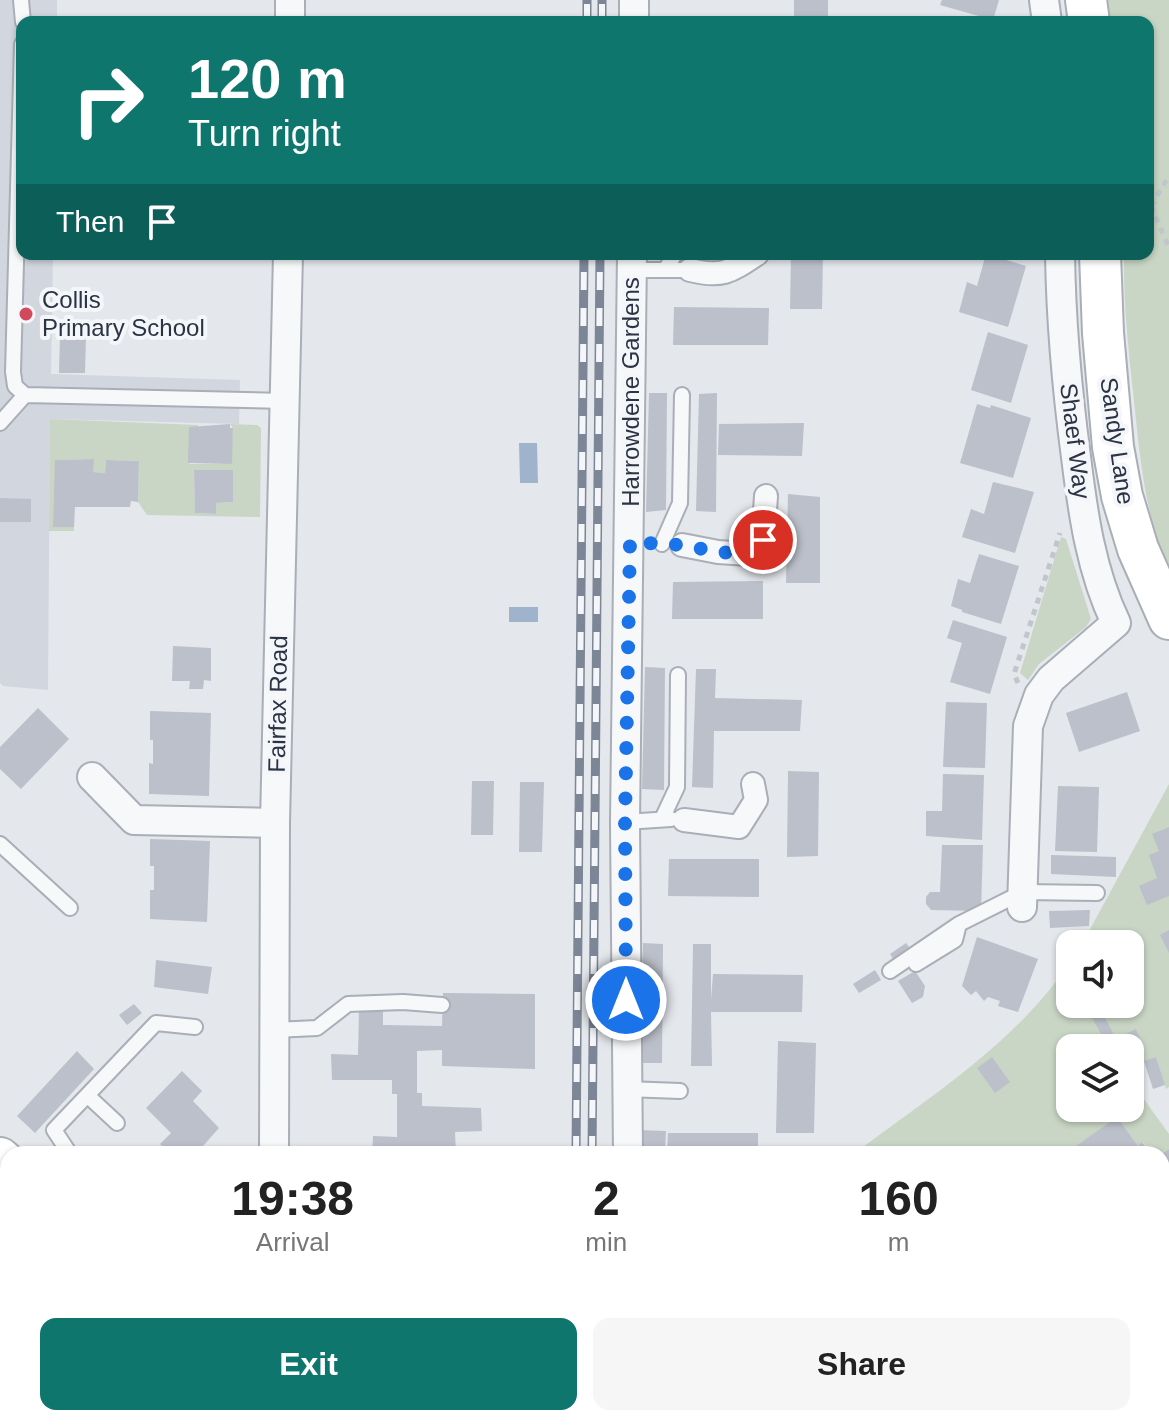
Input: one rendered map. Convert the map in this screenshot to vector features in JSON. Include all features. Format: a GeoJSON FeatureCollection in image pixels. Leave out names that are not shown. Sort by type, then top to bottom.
{"type":"FeatureCollection","features":[{"type":"Feature","properties":{"kind":"main road","name":"Sandy Lane"},"geometry":{"type":"LineString","coordinates":[[1100,260],[1113,447],[1122,496],[1138,549],[1163,606]]}},
{"type":"Feature","properties":{"kind":"street","name":"Fairfax Road"},"geometry":{"type":"LineString","coordinates":[[274,1146],[275,823],[288,260]]}},
{"type":"Feature","properties":{"kind":"street"},"geometry":{"type":"LineString","coordinates":[[682,262],[712,275],[731,272],[748,260]]}},
{"type":"Feature","properties":{"kind":"street","name":"Shaef Way"},"geometry":{"type":"LineString","coordinates":[[1060,260],[1068,399],[1089,549],[1116,623]]}},
{"type":"Feature","properties":{"kind":"street","name":"Harrowdene Gardens"},"geometry":{"type":"LineString","coordinates":[[628,1146],[625,822],[653,543],[632,262]]}},
{"type":"Feature","properties":{"kind":"street"},"geometry":{"type":"LineString","coordinates":[[653,543],[749,554],[763,540],[766,496]]}},
{"type":"Feature","properties":{"kind":"street"},"geometry":{"type":"LineString","coordinates":[[1022,900],[1028,726],[1039,695],[1051,679],[1116,623],[1163,606]]}},
{"type":"Feature","properties":{"kind":"street"},"geometry":{"type":"LineString","coordinates":[[92,777],[134,820],[275,823]]}},
{"type":"Feature","properties":{"kind":"street"},"geometry":{"type":"LineString","coordinates":[[673,820],[739,827],[756,800],[753,784]]}},
{"type":"Feature","properties":{"kind":"lane"},"geometry":{"type":"LineString","coordinates":[[16,260],[13,372],[15,386],[25,395],[286,401]]}},
{"type":"Feature","properties":{"kind":"lane"},"geometry":{"type":"LineString","coordinates":[[632,262],[665,270],[682,262]]}},
{"type":"Feature","properties":{"kind":"lane"},"geometry":{"type":"LineString","coordinates":[[665,270],[682,262]]}},
{"type":"Feature","properties":{"kind":"lane"},"geometry":{"type":"LineString","coordinates":[[0,423],[25,395]]}},
{"type":"Feature","properties":{"kind":"lane"},"geometry":{"type":"LineString","coordinates":[[653,543],[680,503],[682,395]]}},
{"type":"Feature","properties":{"kind":"lane"},"geometry":{"type":"LineString","coordinates":[[625,822],[673,820],[677,787],[678,675]]}},
{"type":"Feature","properties":{"kind":"lane"},"geometry":{"type":"LineString","coordinates":[[0,844],[70,908]]}},
{"type":"Feature","properties":{"kind":"lane"},"geometry":{"type":"LineString","coordinates":[[890,971],[959,924],[1022,900],[1097,893]]}},
{"type":"Feature","properties":{"kind":"lane"},"geometry":{"type":"LineString","coordinates":[[916,964],[955,940],[959,924]]}},
{"type":"Feature","properties":{"kind":"lane"},"geometry":{"type":"LineString","coordinates":[[274,1030],[317,1028],[348,1004],[403,1002],[442,1005]]}},
{"type":"Feature","properties":{"kind":"lane"},"geometry":{"type":"LineString","coordinates":[[65,1146],[54,1130],[156,1023],[195,1027]]}},
{"type":"Feature","properties":{"kind":"lane"},"geometry":{"type":"LineString","coordinates":[[626,1089],[680,1091]]}},
{"type":"Feature","properties":{"kind":"lane"},"geometry":{"type":"LineString","coordinates":[[88,1096],[117,1123]]}},
{"type":"Feature","properties":{"kind":"path"},"geometry":{"type":"LineString","coordinates":[[1154,198],[1169,176]]}},
{"type":"Feature","properties":{"kind":"path"},"geometry":{"type":"LineString","coordinates":[[1154,216],[1169,248]]}},
{"type":"Feature","properties":{"kind":"path"},"geometry":{"type":"LineString","coordinates":[[1033,713],[1014,674],[1066,514],[1082,501]]}},
{"type":"Feature","properties":{"kind":"shaded area","name":"Collis Primary School"},"geometry":{"type":"Polygon","coordinates":[[[0,0],[57,0],[57,16],[16,16],[16,260],[53,260],[51,374],[240,380],[239,424],[50,419],[48,690],[3,686],[0,683],[0,0]]]}},
{"type":"Feature","properties":{"kind":"green space"},"geometry":{"type":"Polygon","coordinates":[[[1108,0],[1169,0],[1169,569],[1154,529],[1145,487],[1124,291],[1124,260],[1154,260],[1154,16],[1109,16],[1108,0]]]}},
{"type":"Feature","properties":{"kind":"green space"},"geometry":{"type":"Polygon","coordinates":[[[50,419],[198,425],[189,427],[189,464],[231,464],[233,428],[230,424],[257,425],[261,428],[260,517],[147,515],[138,502],[139,461],[106,460],[105,473],[93,472],[93,459],[56,460],[54,527],[74,527],[74,531],[49,531],[50,419]],[[194,470],[195,513],[215,514],[216,503],[233,502],[233,471],[194,470]]]}},
{"type":"Feature","properties":{"kind":"green space"},"geometry":{"type":"Polygon","coordinates":[[[1061,537],[1066,539],[1091,619],[1086,627],[1039,664],[1028,680],[1020,673],[1061,537]]]}},
{"type":"Feature","properties":{"kind":"green space"},"geometry":{"type":"Polygon","coordinates":[[[1169,784],[1169,1087],[1166,1089],[1156,1057],[1144,1062],[1144,1034],[1056,1034],[1056,1122],[1112,1122],[1079,1146],[865,1146],[970,1067],[1056,981],[1056,1018],[1144,1018],[1144,930],[1090,930],[1169,784]]]}},
{"type":"Feature","properties":{"kind":"green space"},"geometry":{"type":"Polygon","coordinates":[[[1144,1099],[1169,1134],[1169,1146],[1146,1146],[1143,1142],[1138,1146],[1120,1122],[1144,1122],[1144,1099]]]}},
{"type":"Feature","properties":{"kind":"water"},"geometry":{"type":"Polygon","coordinates":[[[519,443],[537,443],[538,483],[520,483],[519,443]]]}},
{"type":"Feature","properties":{"kind":"water"},"geometry":{"type":"Polygon","coordinates":[[[509,607],[538,607],[538,622],[509,622],[509,607]]]}},
{"type":"Feature","properties":{"kind":"building"},"geometry":{"type":"Polygon","coordinates":[[[794,0],[828,0],[828,16],[794,16],[794,0]]]}},
{"type":"Feature","properties":{"kind":"building"},"geometry":{"type":"Polygon","coordinates":[[[942,0],[999,0],[994,16],[979,16],[940,5],[942,0]]]}},
{"type":"Feature","properties":{"kind":"building"},"geometry":{"type":"Polygon","coordinates":[[[791,260],[823,260],[822,309],[790,309],[791,260]]]}},
{"type":"Feature","properties":{"kind":"building"},"geometry":{"type":"Polygon","coordinates":[[[984,260],[1006,260],[1026,266],[1008,327],[959,312],[967,282],[977,286],[984,260]]]}},
{"type":"Feature","properties":{"kind":"building"},"geometry":{"type":"Polygon","coordinates":[[[674,307],[769,308],[768,345],[673,345],[674,307]]]}},
{"type":"Feature","properties":{"kind":"building"},"geometry":{"type":"Polygon","coordinates":[[[988,332],[1028,345],[1011,403],[971,390],[988,332]]]}},
{"type":"Feature","properties":{"kind":"building"},"geometry":{"type":"Polygon","coordinates":[[[60,335],[86,336],[85,373],[59,373],[60,335]]]}},
{"type":"Feature","properties":{"kind":"building"},"geometry":{"type":"Polygon","coordinates":[[[649,393],[667,393],[666,510],[646,512],[649,393]]]}},
{"type":"Feature","properties":{"kind":"building"},"geometry":{"type":"Polygon","coordinates":[[[717,393],[716,512],[696,511],[699,394],[717,393]]]}},
{"type":"Feature","properties":{"kind":"building"},"geometry":{"type":"Polygon","coordinates":[[[977,404],[990,408],[991,405],[1031,418],[1013,478],[960,463],[977,404]]]}},
{"type":"Feature","properties":{"kind":"building"},"geometry":{"type":"Polygon","coordinates":[[[804,423],[802,456],[718,455],[719,424],[804,423]]]}},
{"type":"Feature","properties":{"kind":"building"},"geometry":{"type":"Polygon","coordinates":[[[230,424],[233,428],[232,464],[188,463],[189,427],[230,424]]]}},
{"type":"Feature","properties":{"kind":"building"},"geometry":{"type":"Polygon","coordinates":[[[94,459],[93,472],[105,473],[106,460],[139,461],[138,502],[131,501],[130,507],[75,507],[74,527],[53,527],[55,460],[94,459]]]}},
{"type":"Feature","properties":{"kind":"building"},"geometry":{"type":"Polygon","coordinates":[[[194,470],[233,470],[233,502],[216,503],[216,514],[195,513],[194,470]]]}},
{"type":"Feature","properties":{"kind":"building"},"geometry":{"type":"Polygon","coordinates":[[[993,482],[1034,492],[1015,553],[962,537],[971,509],[984,514],[993,482]]]}},
{"type":"Feature","properties":{"kind":"building"},"geometry":{"type":"Polygon","coordinates":[[[788,494],[820,497],[820,583],[786,583],[788,494]]]}},
{"type":"Feature","properties":{"kind":"building"},"geometry":{"type":"Polygon","coordinates":[[[0,498],[31,499],[31,522],[0,522],[0,498]]]}},
{"type":"Feature","properties":{"kind":"building"},"geometry":{"type":"Polygon","coordinates":[[[979,554],[1019,566],[1001,624],[951,606],[958,579],[970,583],[979,554]]]}},
{"type":"Feature","properties":{"kind":"building"},"geometry":{"type":"Polygon","coordinates":[[[763,581],[763,619],[672,619],[673,582],[763,581]]]}},
{"type":"Feature","properties":{"kind":"building"},"geometry":{"type":"Polygon","coordinates":[[[953,620],[1007,637],[990,694],[950,682],[962,643],[947,638],[953,620]]]}},
{"type":"Feature","properties":{"kind":"building"},"geometry":{"type":"Polygon","coordinates":[[[173,646],[211,648],[211,681],[204,680],[203,689],[189,689],[190,681],[172,681],[173,646]]]}},
{"type":"Feature","properties":{"kind":"building"},"geometry":{"type":"Polygon","coordinates":[[[645,667],[665,668],[664,790],[642,789],[645,667]]]}},
{"type":"Feature","properties":{"kind":"building"},"geometry":{"type":"Polygon","coordinates":[[[696,669],[716,669],[715,698],[802,700],[800,731],[714,731],[713,788],[692,787],[696,669]]]}},
{"type":"Feature","properties":{"kind":"building"},"geometry":{"type":"Polygon","coordinates":[[[1127,692],[1140,731],[1079,752],[1066,713],[1127,692]]]}},
{"type":"Feature","properties":{"kind":"building"},"geometry":{"type":"Polygon","coordinates":[[[946,702],[987,703],[985,768],[943,767],[946,702]]]}},
{"type":"Feature","properties":{"kind":"building"},"geometry":{"type":"Polygon","coordinates":[[[38,708],[69,739],[21,789],[0,769],[0,747],[38,708]]]}},
{"type":"Feature","properties":{"kind":"building"},"geometry":{"type":"Polygon","coordinates":[[[150,711],[211,713],[209,796],[149,794],[149,763],[153,764],[150,711]]]}},
{"type":"Feature","properties":{"kind":"building"},"geometry":{"type":"Polygon","coordinates":[[[788,771],[819,772],[818,856],[787,857],[788,771]]]}},
{"type":"Feature","properties":{"kind":"building"},"geometry":{"type":"Polygon","coordinates":[[[943,774],[984,775],[982,840],[926,836],[926,811],[942,811],[943,774]]]}},
{"type":"Feature","properties":{"kind":"building"},"geometry":{"type":"Polygon","coordinates":[[[472,781],[494,781],[493,835],[471,835],[472,781]]]}},
{"type":"Feature","properties":{"kind":"building"},"geometry":{"type":"Polygon","coordinates":[[[520,782],[544,782],[542,852],[519,852],[520,782]]]}},
{"type":"Feature","properties":{"kind":"building"},"geometry":{"type":"Polygon","coordinates":[[[1058,786],[1099,787],[1097,852],[1055,851],[1058,786]]]}},
{"type":"Feature","properties":{"kind":"building"},"geometry":{"type":"Polygon","coordinates":[[[1169,827],[1169,896],[1147,905],[1139,886],[1157,878],[1149,855],[1159,851],[1152,834],[1169,827]]]}},
{"type":"Feature","properties":{"kind":"building"},"geometry":{"type":"Polygon","coordinates":[[[150,839],[210,841],[207,922],[150,919],[154,866],[150,866],[150,839]]]}},
{"type":"Feature","properties":{"kind":"building"},"geometry":{"type":"Polygon","coordinates":[[[942,845],[983,845],[981,911],[931,910],[926,904],[930,892],[940,892],[942,845]]]}},
{"type":"Feature","properties":{"kind":"building"},"geometry":{"type":"Polygon","coordinates":[[[1051,855],[1116,857],[1116,877],[1051,874],[1051,855]]]}},
{"type":"Feature","properties":{"kind":"building"},"geometry":{"type":"Polygon","coordinates":[[[669,859],[759,859],[759,897],[668,896],[669,859]]]}},
{"type":"Feature","properties":{"kind":"building"},"geometry":{"type":"Polygon","coordinates":[[[1090,910],[1089,926],[1050,928],[1049,911],[1090,910]]]}},
{"type":"Feature","properties":{"kind":"building"},"geometry":{"type":"Polygon","coordinates":[[[1169,930],[1169,953],[1160,935],[1169,930]]]}},
{"type":"Feature","properties":{"kind":"building"},"geometry":{"type":"Polygon","coordinates":[[[977,937],[1038,959],[1018,1012],[998,1006],[1000,1001],[988,997],[984,1001],[976,991],[971,995],[962,986],[977,937]]]}},
{"type":"Feature","properties":{"kind":"building"},"geometry":{"type":"Polygon","coordinates":[[[643,943],[663,944],[662,1063],[641,1063],[643,943]]]}},
{"type":"Feature","properties":{"kind":"building"},"geometry":{"type":"Polygon","coordinates":[[[906,943],[912,951],[895,962],[890,954],[906,943]]]}},
{"type":"Feature","properties":{"kind":"building"},"geometry":{"type":"Polygon","coordinates":[[[693,944],[711,944],[711,1000],[713,974],[803,975],[802,1012],[711,1012],[712,1066],[691,1066],[693,944]]]}},
{"type":"Feature","properties":{"kind":"building"},"geometry":{"type":"Polygon","coordinates":[[[156,960],[212,967],[208,994],[154,987],[156,960]]]}},
{"type":"Feature","properties":{"kind":"building"},"geometry":{"type":"Polygon","coordinates":[[[875,970],[881,980],[859,993],[853,984],[875,970]]]}},
{"type":"Feature","properties":{"kind":"building"},"geometry":{"type":"Polygon","coordinates":[[[915,971],[925,986],[923,997],[912,1003],[898,981],[915,971]]]}},
{"type":"Feature","properties":{"kind":"building"},"geometry":{"type":"Polygon","coordinates":[[[443,993],[535,994],[535,1069],[442,1066],[442,1050],[417,1051],[417,1093],[422,1093],[422,1106],[481,1108],[482,1131],[455,1132],[456,1146],[372,1146],[373,1136],[397,1137],[397,1094],[392,1094],[392,1080],[332,1080],[331,1054],[358,1055],[359,1010],[383,1010],[383,1025],[442,1026],[443,993]]]}},
{"type":"Feature","properties":{"kind":"building"},"geometry":{"type":"Polygon","coordinates":[[[134,1004],[142,1013],[127,1025],[119,1015],[134,1004]]]}},
{"type":"Feature","properties":{"kind":"building"},"geometry":{"type":"Polygon","coordinates":[[[1092,1018],[1105,1018],[1113,1033],[1101,1034],[1092,1018]]]}},
{"type":"Feature","properties":{"kind":"building"},"geometry":{"type":"Polygon","coordinates":[[[778,1041],[816,1043],[814,1133],[776,1133],[778,1041]]]}},
{"type":"Feature","properties":{"kind":"building"},"geometry":{"type":"Polygon","coordinates":[[[77,1051],[94,1069],[35,1133],[17,1116],[77,1051]]]}},
{"type":"Feature","properties":{"kind":"building"},"geometry":{"type":"Polygon","coordinates":[[[992,1057],[1010,1082],[995,1093],[977,1068],[992,1057]]]}},
{"type":"Feature","properties":{"kind":"building"},"geometry":{"type":"Polygon","coordinates":[[[1156,1057],[1165,1085],[1153,1089],[1144,1061],[1156,1057]]]}},
{"type":"Feature","properties":{"kind":"building"},"geometry":{"type":"Polygon","coordinates":[[[182,1071],[202,1091],[193,1101],[219,1128],[203,1146],[162,1146],[160,1144],[171,1133],[146,1108],[182,1071]]]}},
{"type":"Feature","properties":{"kind":"building"},"geometry":{"type":"Polygon","coordinates":[[[1110,1122],[1121,1122],[1138,1146],[1076,1146],[1110,1122]]]}},
{"type":"Feature","properties":{"kind":"building"},"geometry":{"type":"Polygon","coordinates":[[[637,1130],[666,1131],[665,1146],[637,1146],[637,1130]]]}},
{"type":"Feature","properties":{"kind":"building"},"geometry":{"type":"Polygon","coordinates":[[[668,1133],[758,1133],[758,1146],[667,1146],[668,1133]]]}},
{"type":"Feature","properties":{"kind":"railway"},"geometry":{"type":"LineString","coordinates":[[587,0],[587,16]]}},
{"type":"Feature","properties":{"kind":"railway"},"geometry":{"type":"LineString","coordinates":[[602,0],[602,16]]}},
{"type":"Feature","properties":{"kind":"railway"},"geometry":{"type":"LineString","coordinates":[[576,1146],[584,260]]}},
{"type":"Feature","properties":{"kind":"railway"},"geometry":{"type":"LineString","coordinates":[[592,1146],[600,260]]}},
{"type":"Feature","properties":{"kind":"place","name":"Collis Primary School"},"geometry":{"type":"Point","coordinates":[26,314]}},
{"type":"Feature","properties":{"kind":"route"},"geometry":{"type":"LineString","coordinates":[[626,1000],[625,822],[630,542],[749,554],[763,540]]}}]}
